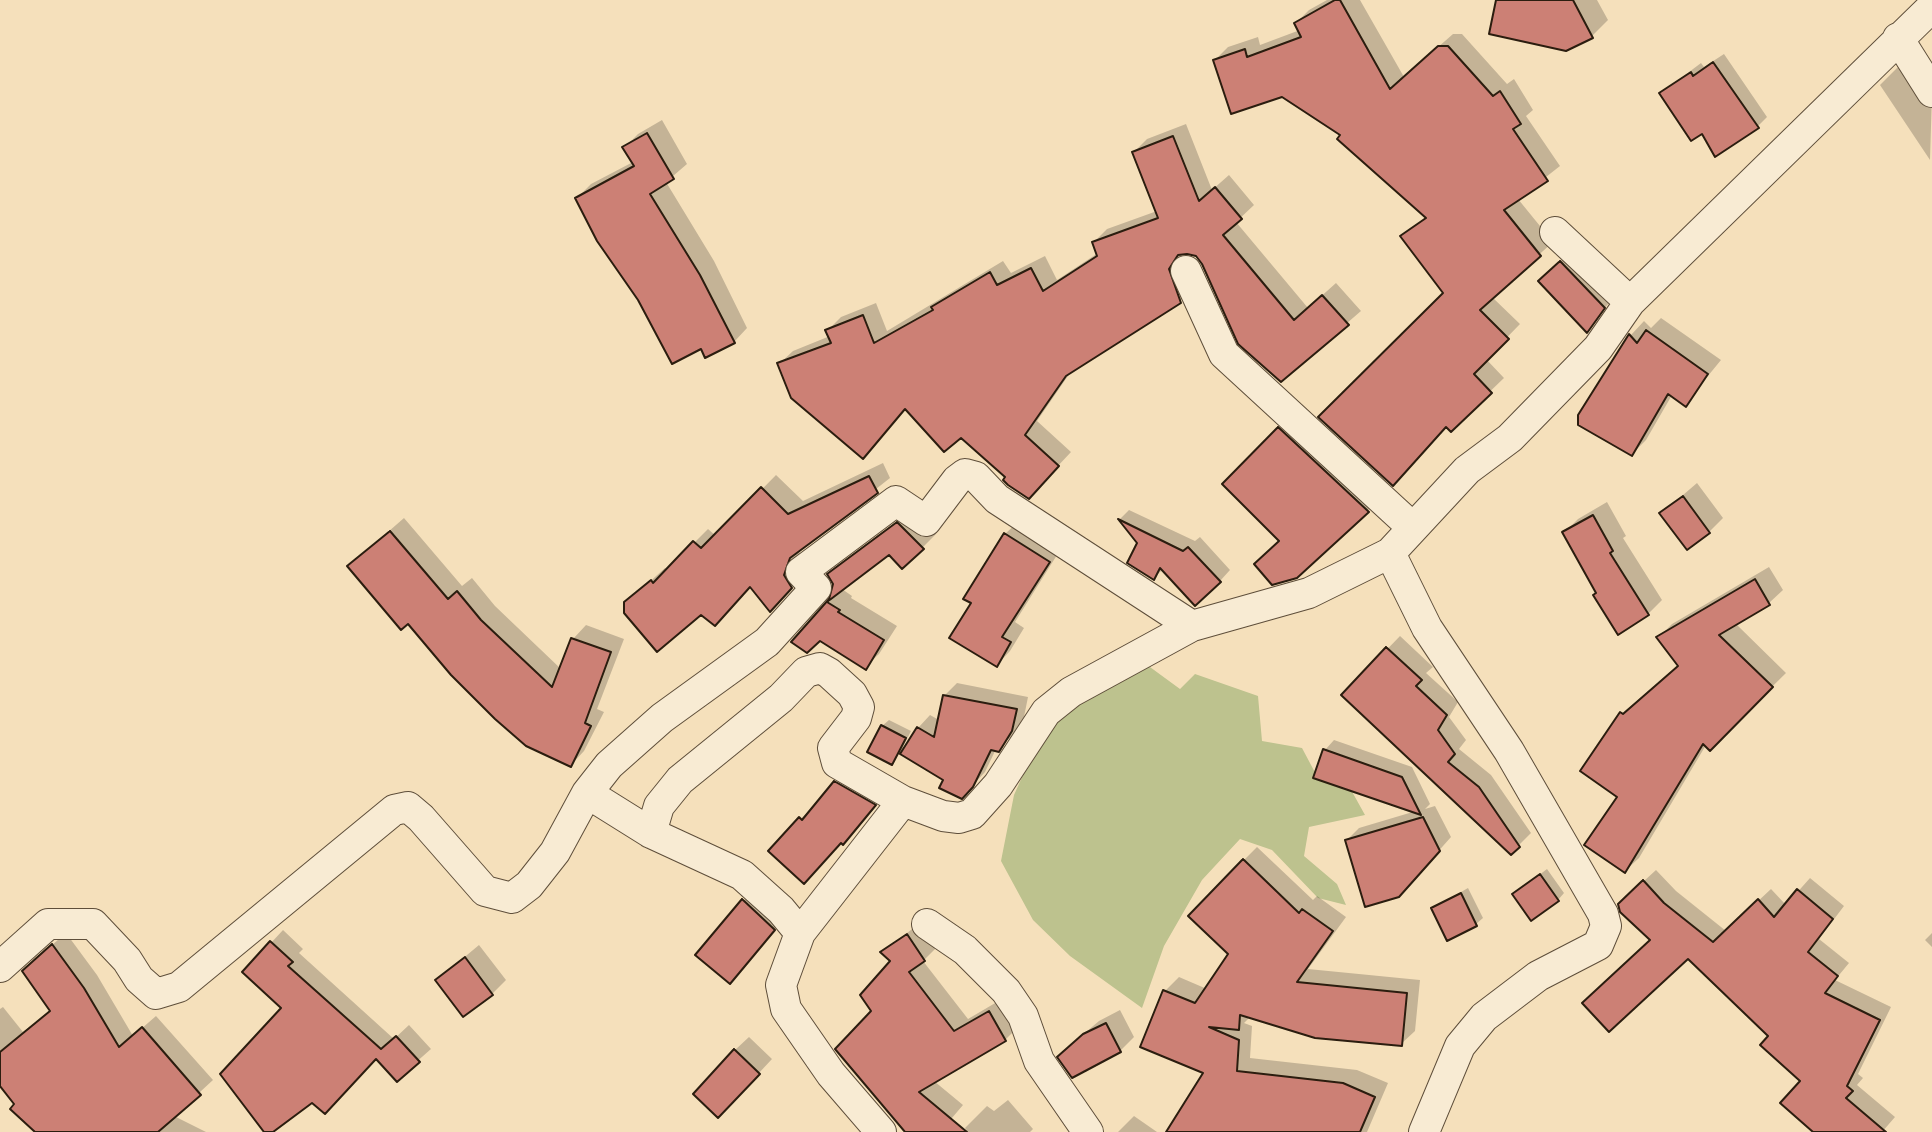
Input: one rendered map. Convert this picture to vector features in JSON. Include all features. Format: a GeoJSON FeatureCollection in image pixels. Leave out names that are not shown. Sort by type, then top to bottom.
{"type":"FeatureCollection","features":[{"type":"Feature","properties":{"kind":"street"},"geometry":{"type":"LineString","coordinates":[[650,832],[659,806],[680,780],[764,713],[806,672],[816,669],[829,673],[859,704],[856,718],[833,748],[837,762],[903,801],[943,816],[959,818],[972,814],[998,785],[1046,712],[1071,692],[1192,626],[1309,593],[1390,553],[1467,470],[1510,438],[1598,348],[1630,302],[1932,7]]}},
{"type":"Feature","properties":{"kind":"street"},"geometry":{"type":"LineString","coordinates":[[1898,38],[1932,92]]}},
{"type":"Feature","properties":{"kind":"street"},"geometry":{"type":"LineString","coordinates":[[1555,232],[1630,302]]}},
{"type":"Feature","properties":{"kind":"street"},"geometry":{"type":"LineString","coordinates":[[1186,271],[1224,354],[1412,527]]}},
{"type":"Feature","properties":{"kind":"street"},"geometry":{"type":"LineString","coordinates":[[0,967],[48,924],[93,924],[127,960],[139,979],[156,994],[179,987],[394,810],[408,807],[421,818],[485,891],[512,898],[529,884],[555,852],[587,793],[609,765],[662,718],[766,642],[816,588],[801,572],[896,501],[926,521],[957,480],[965,474],[976,477],[997,499],[1192,626]]}},
{"type":"Feature","properties":{"kind":"street"},"geometry":{"type":"LineString","coordinates":[[1390,553],[1414,605],[1509,751],[1603,914],[1606,926],[1598,945],[1538,976],[1484,1017],[1460,1046],[1424,1132]]}},
{"type":"Feature","properties":{"kind":"street"},"geometry":{"type":"LineString","coordinates":[[587,793],[650,832],[742,875],[782,910],[800,933]]}},
{"type":"Feature","properties":{"kind":"street"},"geometry":{"type":"LineString","coordinates":[[881,1132],[831,1074],[786,1009],[781,985],[800,933],[903,801]]}},
{"type":"Feature","properties":{"kind":"street"},"geometry":{"type":"LineString","coordinates":[[927,924],[965,950],[1006,991],[1023,1016],[1039,1061],[1088,1132]]}},
{"type":"Feature","properties":{"kind":"green space"},"geometry":{"type":"Polygon","coordinates":[[[1139,659],[1180,689],[1195,674],[1258,696],[1262,741],[1302,748],[1319,780],[1350,788],[1365,815],[1309,827],[1304,856],[1337,884],[1346,905],[1318,898],[1272,850],[1240,839],[1202,880],[1164,946],[1142,1008],[1070,956],[1033,920],[1001,861],[1014,795],[1052,711],[1139,659]]]}},
{"type":"Feature","properties":{"kind":"building"},"geometry":{"type":"Polygon","coordinates":[[[1335,0],[1340,0],[1390,89],[1438,46],[1448,46],[1493,96],[1500,91],[1521,124],[1513,129],[1548,181],[1504,210],[1541,256],[1480,310],[1509,339],[1474,374],[1492,393],[1451,432],[1446,427],[1393,486],[1318,417],[1443,293],[1400,236],[1426,218],[1337,139],[1340,135],[1282,97],[1231,114],[1213,60],[1245,49],[1247,57],[1301,37],[1294,23],[1335,0]]]}},
{"type":"Feature","properties":{"kind":"building"},"geometry":{"type":"Polygon","coordinates":[[[1496,0],[1573,0],[1593,38],[1566,51],[1489,34],[1496,0]]]}},
{"type":"Feature","properties":{"kind":"building"},"geometry":{"type":"Polygon","coordinates":[[[1713,62],[1759,128],[1715,157],[1702,134],[1691,141],[1659,93],[1691,72],[1693,76],[1713,62]]]}},
{"type":"Feature","properties":{"kind":"building"},"geometry":{"type":"Polygon","coordinates":[[[647,133],[674,179],[650,194],[700,275],[735,343],[705,358],[701,349],[672,364],[638,300],[597,241],[575,198],[634,166],[622,147],[647,133]]]}},
{"type":"Feature","properties":{"kind":"building"},"geometry":{"type":"Polygon","coordinates":[[[1173,136],[1199,201],[1215,187],[1242,219],[1223,235],[1294,320],[1322,295],[1349,325],[1281,382],[1238,344],[1202,264],[1196,256],[1187,254],[1178,255],[1169,269],[1181,303],[1066,376],[1025,435],[1059,466],[1029,499],[1008,485],[1003,480],[1005,477],[961,438],[944,452],[905,409],[863,459],[791,398],[777,363],[831,343],[825,330],[863,315],[874,343],[933,310],[931,307],[990,272],[997,285],[1031,268],[1043,291],[1097,256],[1092,242],[1158,218],[1132,152],[1173,136]]]}},
{"type":"Feature","properties":{"kind":"building"},"geometry":{"type":"Polygon","coordinates":[[[1560,261],[1605,308],[1587,333],[1538,281],[1560,261]]]}},
{"type":"Feature","properties":{"kind":"building"},"geometry":{"type":"Polygon","coordinates":[[[1646,330],[1708,374],[1686,407],[1668,394],[1632,456],[1578,425],[1578,415],[1629,334],[1637,343],[1646,330]]]}},
{"type":"Feature","properties":{"kind":"building"},"geometry":{"type":"Polygon","coordinates":[[[1278,427],[1369,512],[1297,578],[1272,585],[1254,564],[1279,541],[1222,484],[1278,427]]]}},
{"type":"Feature","properties":{"kind":"building"},"geometry":{"type":"Polygon","coordinates":[[[869,476],[878,493],[790,558],[784,575],[792,588],[770,612],[750,587],[715,626],[701,615],[657,652],[624,613],[624,602],[651,580],[653,583],[693,541],[701,548],[761,487],[788,514],[869,476]]]}},
{"type":"Feature","properties":{"kind":"building"},"geometry":{"type":"Polygon","coordinates":[[[1683,496],[1710,533],[1687,550],[1659,513],[1683,496]]]}},
{"type":"Feature","properties":{"kind":"building"},"geometry":{"type":"Polygon","coordinates":[[[1593,515],[1613,551],[1610,553],[1649,615],[1618,635],[1593,595],[1596,593],[1562,532],[1593,515]]]}},
{"type":"Feature","properties":{"kind":"building"},"geometry":{"type":"Polygon","coordinates":[[[1118,519],[1183,551],[1188,547],[1221,582],[1195,606],[1160,568],[1154,580],[1127,563],[1137,543],[1118,519]]]}},
{"type":"Feature","properties":{"kind":"building"},"geometry":{"type":"Polygon","coordinates":[[[897,522],[924,549],[902,569],[889,555],[827,602],[840,610],[838,612],[884,640],[866,670],[820,641],[807,653],[791,642],[829,599],[833,584],[827,574],[897,522]]]}},
{"type":"Feature","properties":{"kind":"building"},"geometry":{"type":"Polygon","coordinates":[[[390,531],[448,599],[457,591],[481,620],[552,687],[571,638],[611,652],[585,723],[591,726],[571,767],[526,746],[495,719],[451,675],[408,624],[401,630],[347,566],[390,531]]]}},
{"type":"Feature","properties":{"kind":"building"},"geometry":{"type":"Polygon","coordinates":[[[1004,533],[1050,562],[1002,637],[1011,642],[997,667],[949,638],[971,603],[963,599],[1004,533]]]}},
{"type":"Feature","properties":{"kind":"building"},"geometry":{"type":"Polygon","coordinates":[[[1755,579],[1770,605],[1719,635],[1773,687],[1710,751],[1703,744],[1625,873],[1584,845],[1617,797],[1580,771],[1620,712],[1623,714],[1678,666],[1656,637],[1755,579]]]}},
{"type":"Feature","properties":{"kind":"building"},"geometry":{"type":"Polygon","coordinates":[[[1386,647],[1422,680],[1416,686],[1447,715],[1438,730],[1455,754],[1448,762],[1479,787],[1520,847],[1511,855],[1341,695],[1386,647]]]}},
{"type":"Feature","properties":{"kind":"building"},"geometry":{"type":"Polygon","coordinates":[[[943,695],[1017,709],[1012,731],[999,752],[991,750],[973,787],[962,799],[939,788],[943,780],[900,754],[917,727],[934,737],[943,695]]]}},
{"type":"Feature","properties":{"kind":"building"},"geometry":{"type":"Polygon","coordinates":[[[881,725],[906,738],[892,765],[867,752],[881,725]]]}},
{"type":"Feature","properties":{"kind":"building"},"geometry":{"type":"Polygon","coordinates":[[[1323,749],[1402,777],[1421,815],[1313,778],[1323,749]]]}},
{"type":"Feature","properties":{"kind":"building"},"geometry":{"type":"Polygon","coordinates":[[[834,781],[876,805],[843,845],[841,843],[804,884],[768,851],[799,817],[802,820],[834,781]]]}},
{"type":"Feature","properties":{"kind":"building"},"geometry":{"type":"Polygon","coordinates":[[[1423,817],[1440,851],[1399,897],[1365,907],[1345,840],[1423,817]]]}},
{"type":"Feature","properties":{"kind":"building"},"geometry":{"type":"Polygon","coordinates":[[[1243,859],[1299,913],[1302,909],[1333,931],[1297,982],[1407,993],[1402,1046],[1315,1038],[1240,1015],[1239,1030],[1209,1027],[1239,1040],[1237,1071],[1343,1083],[1375,1097],[1360,1132],[1166,1132],[1203,1073],[1140,1047],[1163,990],[1195,1003],[1228,954],[1188,916],[1243,859]]]}},
{"type":"Feature","properties":{"kind":"building"},"geometry":{"type":"Polygon","coordinates":[[[1540,874],[1559,901],[1531,921],[1512,894],[1540,874]]]}},
{"type":"Feature","properties":{"kind":"building"},"geometry":{"type":"Polygon","coordinates":[[[1643,880],[1664,903],[1713,942],[1758,899],[1774,917],[1797,889],[1833,919],[1808,952],[1838,976],[1825,993],[1880,1020],[1847,1086],[1853,1091],[1846,1098],[1886,1132],[1813,1132],[1780,1103],[1800,1081],[1760,1045],[1768,1036],[1688,959],[1609,1032],[1582,1003],[1650,940],[1620,912],[1618,904],[1643,880]]]}},
{"type":"Feature","properties":{"kind":"building"},"geometry":{"type":"Polygon","coordinates":[[[1461,893],[1477,926],[1447,941],[1431,908],[1461,893]]]}},
{"type":"Feature","properties":{"kind":"building"},"geometry":{"type":"Polygon","coordinates":[[[742,899],[775,930],[730,984],[695,955],[742,899]]]}},
{"type":"Feature","properties":{"kind":"building"},"geometry":{"type":"Polygon","coordinates":[[[907,934],[925,961],[909,972],[954,1031],[989,1011],[1006,1041],[919,1092],[967,1132],[905,1132],[835,1049],[871,1011],[860,995],[890,961],[880,952],[907,934]]]}},
{"type":"Feature","properties":{"kind":"building"},"geometry":{"type":"Polygon","coordinates":[[[270,941],[293,962],[288,966],[381,1049],[396,1036],[420,1062],[397,1082],[376,1059],[325,1114],[312,1103],[273,1132],[264,1132],[220,1074],[281,1008],[242,972],[270,941]]]}},
{"type":"Feature","properties":{"kind":"building"},"geometry":{"type":"Polygon","coordinates":[[[52,944],[84,988],[119,1047],[142,1027],[201,1095],[158,1132],[35,1132],[10,1109],[14,1104],[0,1086],[0,1052],[50,1011],[22,971],[52,944]]]}},
{"type":"Feature","properties":{"kind":"building"},"geometry":{"type":"Polygon","coordinates":[[[465,957],[493,995],[463,1017],[435,980],[465,957]]]}},
{"type":"Feature","properties":{"kind":"building"},"geometry":{"type":"Polygon","coordinates":[[[1106,1023],[1121,1052],[1072,1078],[1057,1057],[1083,1034],[1106,1023]]]}},
{"type":"Feature","properties":{"kind":"building"},"geometry":{"type":"Polygon","coordinates":[[[734,1049],[760,1074],[718,1118],[693,1094],[734,1049]]]}}]}
